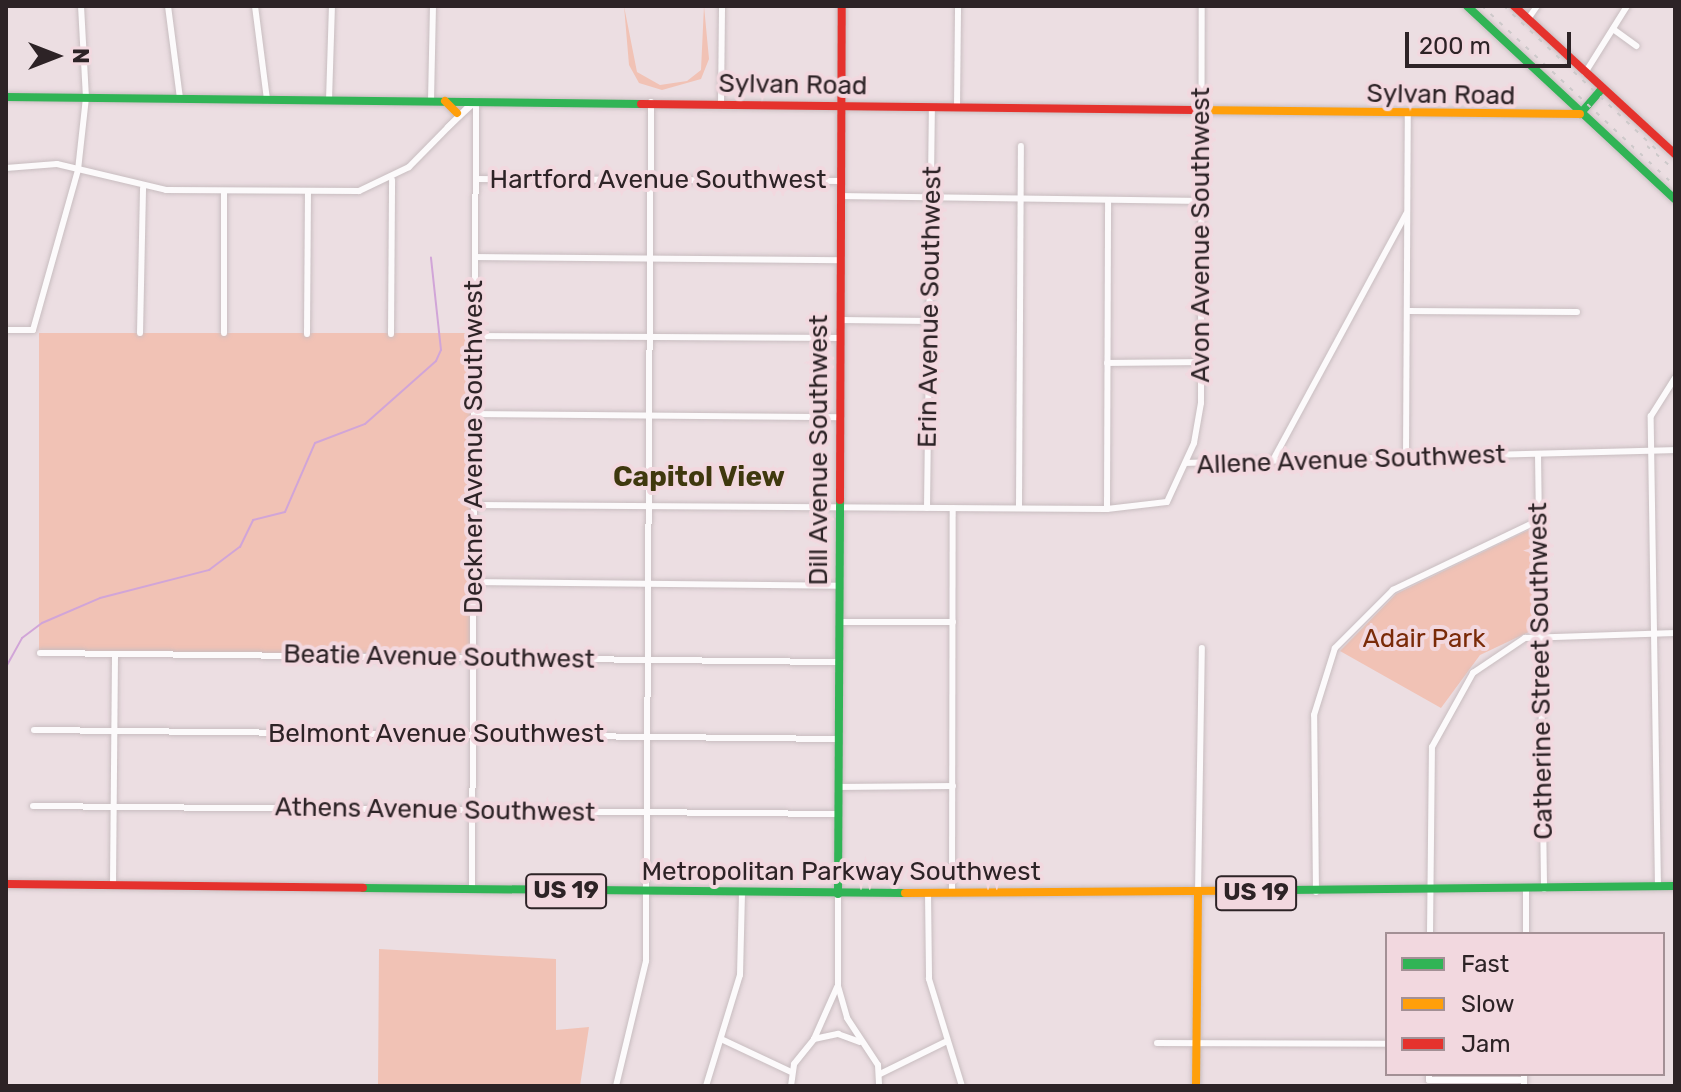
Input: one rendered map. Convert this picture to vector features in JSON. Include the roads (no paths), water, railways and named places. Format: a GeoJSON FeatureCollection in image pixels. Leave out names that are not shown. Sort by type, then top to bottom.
{"type":"FeatureCollection","features":[{"type":"Feature","properties":{"kind":"main road","name":"Dill Avenue Southwest"},"geometry":{"type":"LineString","coordinates":[[838,894],[842,6]]}},
{"type":"Feature","properties":{"kind":"main road"},"geometry":{"type":"LineString","coordinates":[[1467,6],[1675,199]]}},
{"type":"Feature","properties":{"kind":"main road"},"geometry":{"type":"LineString","coordinates":[[1514,6],[1602,89],[1673,149]]}},
{"type":"Feature","properties":{"kind":"main road"},"geometry":{"type":"LineString","coordinates":[[1580,114],[1602,89]]}},
{"type":"Feature","properties":{"kind":"main road","name":"Sylvan Road"},"geometry":{"type":"LineString","coordinates":[[6,97],[1580,114]]}},
{"type":"Feature","properties":{"kind":"main road"},"geometry":{"type":"LineString","coordinates":[[444,101],[458,118]]}},
{"type":"Feature","properties":{"kind":"main road","name":"Metropolitan Parkway Southwest"},"geometry":{"type":"LineString","coordinates":[[6,884],[838,894],[1430,891],[1675,886]]}},
{"type":"Feature","properties":{"kind":"main road"},"geometry":{"type":"LineString","coordinates":[[1196,1086],[1198,893]]}},
{"type":"Feature","properties":{"kind":"street"},"geometry":{"type":"LineString","coordinates":[[6,330],[29,332],[78,170],[86,98],[81,6]]}},
{"type":"Feature","properties":{"kind":"street"},"geometry":{"type":"LineString","coordinates":[[168,6],[180,99]]}},
{"type":"Feature","properties":{"kind":"street"},"geometry":{"type":"LineString","coordinates":[[255,6],[267,100]]}},
{"type":"Feature","properties":{"kind":"street"},"geometry":{"type":"LineString","coordinates":[[329,100],[332,6]]}},
{"type":"Feature","properties":{"kind":"street"},"geometry":{"type":"LineString","coordinates":[[431,101],[433,6]]}},
{"type":"Feature","properties":{"kind":"street"},"geometry":{"type":"LineString","coordinates":[[721,104],[722,6]]}},
{"type":"Feature","properties":{"kind":"street"},"geometry":{"type":"LineString","coordinates":[[957,107],[958,6]]}},
{"type":"Feature","properties":{"kind":"street","name":"Avon Avenue Southwest"},"geometry":{"type":"LineString","coordinates":[[1186,463],[1199,418],[1202,362],[1202,6]]}},
{"type":"Feature","properties":{"kind":"street"},"geometry":{"type":"LineString","coordinates":[[1528,19],[1537,6]]}},
{"type":"Feature","properties":{"kind":"street"},"geometry":{"type":"LineString","coordinates":[[1585,73],[1627,6]]}},
{"type":"Feature","properties":{"kind":"street"},"geometry":{"type":"LineString","coordinates":[[1613,29],[1636,46]]}},
{"type":"Feature","properties":{"kind":"street"},"geometry":{"type":"LineString","coordinates":[[6,168],[37,163],[78,170],[143,188],[359,191],[392,180],[476,101]]}},
{"type":"Feature","properties":{"kind":"street","name":"Deckner Avenue Southwest"},"geometry":{"type":"LineString","coordinates":[[472,889],[476,101]]}},
{"type":"Feature","properties":{"kind":"street"},"geometry":{"type":"LineString","coordinates":[[616,1086],[645,978],[651,102]]}},
{"type":"Feature","properties":{"kind":"street","name":"Erin Avenue Southwest"},"geometry":{"type":"LineString","coordinates":[[927,508],[932,107]]}},
{"type":"Feature","properties":{"kind":"street"},"geometry":{"type":"LineString","coordinates":[[1406,457],[1408,114]]}},
{"type":"Feature","properties":{"kind":"street"},"geometry":{"type":"LineString","coordinates":[[458,118],[476,128]]}},
{"type":"Feature","properties":{"kind":"street"},"geometry":{"type":"LineString","coordinates":[[1019,508],[1021,146]]}},
{"type":"Feature","properties":{"kind":"street","name":"Hartford Avenue Southwest"},"geometry":{"type":"LineString","coordinates":[[476,179],[841,181]]}},
{"type":"Feature","properties":{"kind":"street"},"geometry":{"type":"LineString","coordinates":[[391,334],[392,180]]}},
{"type":"Feature","properties":{"kind":"street"},"geometry":{"type":"LineString","coordinates":[[140,333],[143,188]]}},
{"type":"Feature","properties":{"kind":"street"},"geometry":{"type":"LineString","coordinates":[[224,191],[224,333]]}},
{"type":"Feature","properties":{"kind":"street"},"geometry":{"type":"LineString","coordinates":[[307,334],[308,191]]}},
{"type":"Feature","properties":{"kind":"street","name":"Hartford Avenue Southwest"},"geometry":{"type":"LineString","coordinates":[[841,196],[1201,201]]}},
{"type":"Feature","properties":{"kind":"street"},"geometry":{"type":"LineString","coordinates":[[1107,509],[1108,200]]}},
{"type":"Feature","properties":{"kind":"street"},"geometry":{"type":"LineString","coordinates":[[1273,460],[1407,212]]}},
{"type":"Feature","properties":{"kind":"street"},"geometry":{"type":"LineString","coordinates":[[475,257],[840,260]]}},
{"type":"Feature","properties":{"kind":"street"},"geometry":{"type":"LineString","coordinates":[[1407,311],[1577,312]]}},
{"type":"Feature","properties":{"kind":"street"},"geometry":{"type":"LineString","coordinates":[[840,320],[930,321]]}},
{"type":"Feature","properties":{"kind":"street"},"geometry":{"type":"LineString","coordinates":[[475,336],[840,338]]}},
{"type":"Feature","properties":{"kind":"street"},"geometry":{"type":"LineString","coordinates":[[1107,363],[1202,362]]}},
{"type":"Feature","properties":{"kind":"street"},"geometry":{"type":"LineString","coordinates":[[1658,887],[1652,409],[1675,378]]}},
{"type":"Feature","properties":{"kind":"street"},"geometry":{"type":"LineString","coordinates":[[474,414],[839,417]]}},
{"type":"Feature","properties":{"kind":"street","name":"Allene Avenue Southwest"},"geometry":{"type":"LineString","coordinates":[[474,505],[1107,509],[1167,502],[1186,463],[1675,450]]}},
{"type":"Feature","properties":{"kind":"street","name":"Catherine Street Southwest"},"geometry":{"type":"LineString","coordinates":[[1538,454],[1544,889]]}},
{"type":"Feature","properties":{"kind":"street"},"geometry":{"type":"LineString","coordinates":[[952,893],[953,508]]}},
{"type":"Feature","properties":{"kind":"street"},"geometry":{"type":"LineString","coordinates":[[1316,892],[1314,715],[1335,648],[1393,590],[1539,520]]}},
{"type":"Feature","properties":{"kind":"street"},"geometry":{"type":"LineString","coordinates":[[474,582],[839,586]]}},
{"type":"Feature","properties":{"kind":"street"},"geometry":{"type":"LineString","coordinates":[[839,622],[953,622]]}},
{"type":"Feature","properties":{"kind":"street"},"geometry":{"type":"LineString","coordinates":[[1430,932],[1428,773],[1441,722],[1486,659],[1540,635],[1675,633]]}},
{"type":"Feature","properties":{"kind":"street"},"geometry":{"type":"LineString","coordinates":[[1198,893],[1202,648]]}},
{"type":"Feature","properties":{"kind":"street","name":"Beatie Avenue Southwest"},"geometry":{"type":"LineString","coordinates":[[40,653],[839,662]]}},
{"type":"Feature","properties":{"kind":"street"},"geometry":{"type":"LineString","coordinates":[[113,884],[115,654]]}},
{"type":"Feature","properties":{"kind":"street","name":"Belmont Avenue Southwest"},"geometry":{"type":"LineString","coordinates":[[34,730],[838,739]]}},
{"type":"Feature","properties":{"kind":"street"},"geometry":{"type":"LineString","coordinates":[[838,787],[953,786]]}},
{"type":"Feature","properties":{"kind":"street","name":"Athens Avenue Southwest"},"geometry":{"type":"LineString","coordinates":[[33,806],[838,814]]}},
{"type":"Feature","properties":{"kind":"street"},"geometry":{"type":"LineString","coordinates":[[1526,889],[1526,932]]}},
{"type":"Feature","properties":{"kind":"street"},"geometry":{"type":"LineString","coordinates":[[706,1086],[740,975],[742,893]]}},
{"type":"Feature","properties":{"kind":"street"},"geometry":{"type":"LineString","coordinates":[[928,893],[929,979],[945,1042],[962,1086]]}},
{"type":"Feature","properties":{"kind":"street"},"geometry":{"type":"LineString","coordinates":[[791,1086],[791,1072],[814,1039],[838,986],[838,894]]}},
{"type":"Feature","properties":{"kind":"street"},"geometry":{"type":"LineString","coordinates":[[838,986],[880,1074],[879,1086]]}},
{"type":"Feature","properties":{"kind":"street"},"geometry":{"type":"LineString","coordinates":[[814,1039],[838,1034],[864,1043]]}},
{"type":"Feature","properties":{"kind":"street"},"geometry":{"type":"LineString","coordinates":[[721,1039],[791,1072]]}},
{"type":"Feature","properties":{"kind":"street"},"geometry":{"type":"LineString","coordinates":[[880,1074],[945,1042]]}},
{"type":"Feature","properties":{"kind":"street"},"geometry":{"type":"LineString","coordinates":[[1157,1043],[1385,1044]]}},
{"type":"Feature","properties":{"kind":"street"},"geometry":{"type":"LineString","coordinates":[[1429,1077],[1524,1080]]}},
{"type":"Feature","properties":{"kind":"waterway"},"geometry":{"type":"LineString","coordinates":[[6,667],[22,638],[42,623],[100,598],[209,570],[240,547],[253,520],[285,512],[315,443],[365,424],[436,361],[441,350],[431,258]]}},
{"type":"Feature","properties":{"kind":"railway"},"geometry":{"type":"LineString","coordinates":[[1482,6],[1675,186]]}},
{"type":"Feature","properties":{"kind":"railway"},"geometry":{"type":"LineString","coordinates":[[1504,6],[1657,150]]}},
{"type":"Feature","properties":{"kind":"railway"},"geometry":{"type":"LineString","coordinates":[[1647,146],[1675,170]]}},
{"type":"Feature","properties":{"kind":"district","name":"Capitol View"},"geometry":{"type":"Point","coordinates":[699,477]}},
{"type":"Feature","properties":{"kind":"park label","name":"Adair Park"},"geometry":{"type":"Point","coordinates":[1424,639]}}]}
